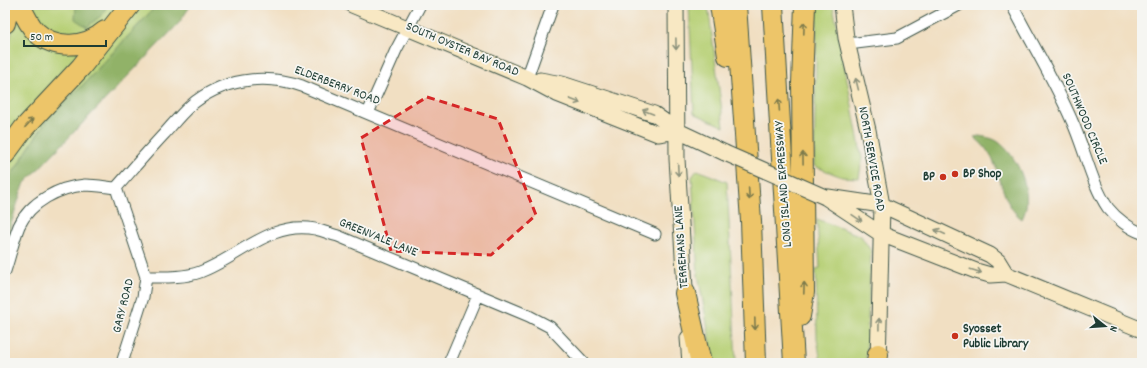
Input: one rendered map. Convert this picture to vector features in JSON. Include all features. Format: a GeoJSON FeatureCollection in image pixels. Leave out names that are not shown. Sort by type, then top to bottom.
{"type":"FeatureCollection","features":[{"type":"Feature","properties":{"kind":"highway"},"geometry":{"type":"LineString","coordinates":[[5,23],[9,5]]}},
{"type":"Feature","properties":{"kind":"highway"},"geometry":{"type":"LineString","coordinates":[[20,5],[35,31],[43,38],[56,43],[70,45],[85,43],[96,39],[114,23]]}},
{"type":"Feature","properties":{"kind":"highway"},"geometry":{"type":"LineString","coordinates":[[5,154],[24,128],[81,67],[114,23],[130,5]]}},
{"type":"Feature","properties":{"kind":"highway"},"geometry":{"type":"LineString","coordinates":[[720,5],[730,72],[744,113]]}},
{"type":"Feature","properties":{"kind":"highway"},"geometry":{"type":"LineString","coordinates":[[736,5],[744,113],[756,363]]}},
{"type":"Feature","properties":{"kind":"highway","name":"LONG ISLAND EXPRESSWAY"},"geometry":{"type":"LineString","coordinates":[[773,5],[794,358]]}},
{"type":"Feature","properties":{"kind":"highway"},"geometry":{"type":"LineString","coordinates":[[794,358],[804,292],[802,83],[804,5]]}},
{"type":"Feature","properties":{"kind":"highway"},"geometry":{"type":"LineString","coordinates":[[685,293],[701,363]]}},
{"type":"Feature","properties":{"kind":"main road","name":"SOUTH OYSTER BAY ROAD"},"geometry":{"type":"LineString","coordinates":[[352,5],[408,27],[527,78],[562,84],[654,114],[678,131],[825,197],[881,234],[976,271],[990,275],[1006,274],[1142,330]]}},
{"type":"Feature","properties":{"kind":"main road","name":"TERREHANS LANE"},"geometry":{"type":"LineString","coordinates":[[676,5],[681,236],[690,363]]}},
{"type":"Feature","properties":{"kind":"main road","name":"NORTH SERVICE ROAD"},"geometry":{"type":"LineString","coordinates":[[842,5],[848,44],[868,130],[882,205],[878,360]]}},
{"type":"Feature","properties":{"kind":"main road","name":"SOUTH OYSTER BAY ROAD"},"geometry":{"type":"LineString","coordinates":[[825,197],[882,205],[990,255],[998,261],[1006,274]]}},
{"type":"Feature","properties":{"kind":"street"},"geometry":{"type":"LineString","coordinates":[[368,113],[396,50],[420,5]]}},
{"type":"Feature","properties":{"kind":"street"},"geometry":{"type":"LineString","coordinates":[[527,78],[553,5]]}},
{"type":"Feature","properties":{"kind":"street"},"geometry":{"type":"LineString","coordinates":[[848,44],[897,38],[959,5]]}},
{"type":"Feature","properties":{"kind":"street","name":"SOUTHWOOD CIRCLE"},"geometry":{"type":"LineString","coordinates":[[1012,5],[1054,83],[1072,121],[1097,187],[1108,208],[1122,221],[1142,233]]}},
{"type":"Feature","properties":{"kind":"street","name":"ELDERBERRY ROAD"},"geometry":{"type":"LineString","coordinates":[[116,188],[191,106],[213,91],[235,82],[262,78],[289,81],[655,234]]}},
{"type":"Feature","properties":{"kind":"street"},"geometry":{"type":"LineString","coordinates":[[5,271],[20,225],[32,208],[41,201],[54,193],[71,187],[86,185],[116,188]]}},
{"type":"Feature","properties":{"kind":"street","name":"GARY ROAD"},"geometry":{"type":"LineString","coordinates":[[116,188],[146,277],[143,297],[122,363]]}},
{"type":"Feature","properties":{"kind":"street","name":"GREENVALE LANE"},"geometry":{"type":"LineString","coordinates":[[146,277],[181,276],[199,273],[218,265],[254,242],[272,234],[305,228],[315,229],[338,236],[530,316],[550,327],[584,363]]}},
{"type":"Feature","properties":{"kind":"street"},"geometry":{"type":"LineString","coordinates":[[449,363],[478,295]]}},
{"type":"Feature","properties":{"kind":"highlighted area"},"geometry":{"type":"Polygon","coordinates":[[[427,97],[498,119],[536,215],[491,255],[391,251],[361,138],[427,97]]]}},
{"type":"Feature","properties":{"kind":"green space"},"geometry":{"type":"Polygon","coordinates":[[[27,5],[124,5],[86,41],[41,30],[27,5]]]}},
{"type":"Feature","properties":{"kind":"green space"},"geometry":{"type":"Polygon","coordinates":[[[76,5],[107,5],[103,14],[87,27],[75,19],[76,5]]]}},
{"type":"Feature","properties":{"kind":"green space"},"geometry":{"type":"Polygon","coordinates":[[[142,5],[157,5],[81,87],[48,118],[5,185],[5,164],[35,125],[142,5]]]}},
{"type":"Feature","properties":{"kind":"green space"},"geometry":{"type":"Polygon","coordinates":[[[157,5],[191,5],[179,23],[23,185],[5,244],[5,185],[48,118],[81,87],[157,5]]]}},
{"type":"Feature","properties":{"kind":"green space"},"geometry":{"type":"Polygon","coordinates":[[[689,5],[708,5],[724,127],[694,113],[689,5]]]}},
{"type":"Feature","properties":{"kind":"green space"},"geometry":{"type":"Polygon","coordinates":[[[817,5],[833,5],[862,159],[859,178],[842,177],[814,166],[817,5]]]}},
{"type":"Feature","properties":{"kind":"green space"},"geometry":{"type":"Polygon","coordinates":[[[15,20],[23,20],[84,47],[5,149],[5,60],[15,20]]]}},
{"type":"Feature","properties":{"kind":"green space"},"geometry":{"type":"Polygon","coordinates":[[[979,136],[991,138],[1005,147],[1018,166],[1025,187],[1027,199],[1026,209],[1022,219],[1007,201],[991,157],[974,137],[979,136]]]}},
{"type":"Feature","properties":{"kind":"green space"},"geometry":{"type":"Polygon","coordinates":[[[697,170],[727,182],[736,363],[714,363],[698,274],[692,177],[697,170]]]}},
{"type":"Feature","properties":{"kind":"green space"},"geometry":{"type":"Polygon","coordinates":[[[817,219],[861,236],[871,251],[866,363],[821,363],[817,338],[816,269],[820,268],[817,219]]]}},
{"type":"Feature","properties":{"kind":"place","name":"BP Shop"},"geometry":{"type":"Point","coordinates":[955,174]}},
{"type":"Feature","properties":{"kind":"place","name":"BP"},"geometry":{"type":"Point","coordinates":[943,177]}},
{"type":"Feature","properties":{"kind":"place","name":"Syosset Public Library"},"geometry":{"type":"Point","coordinates":[955,336]}}]}
